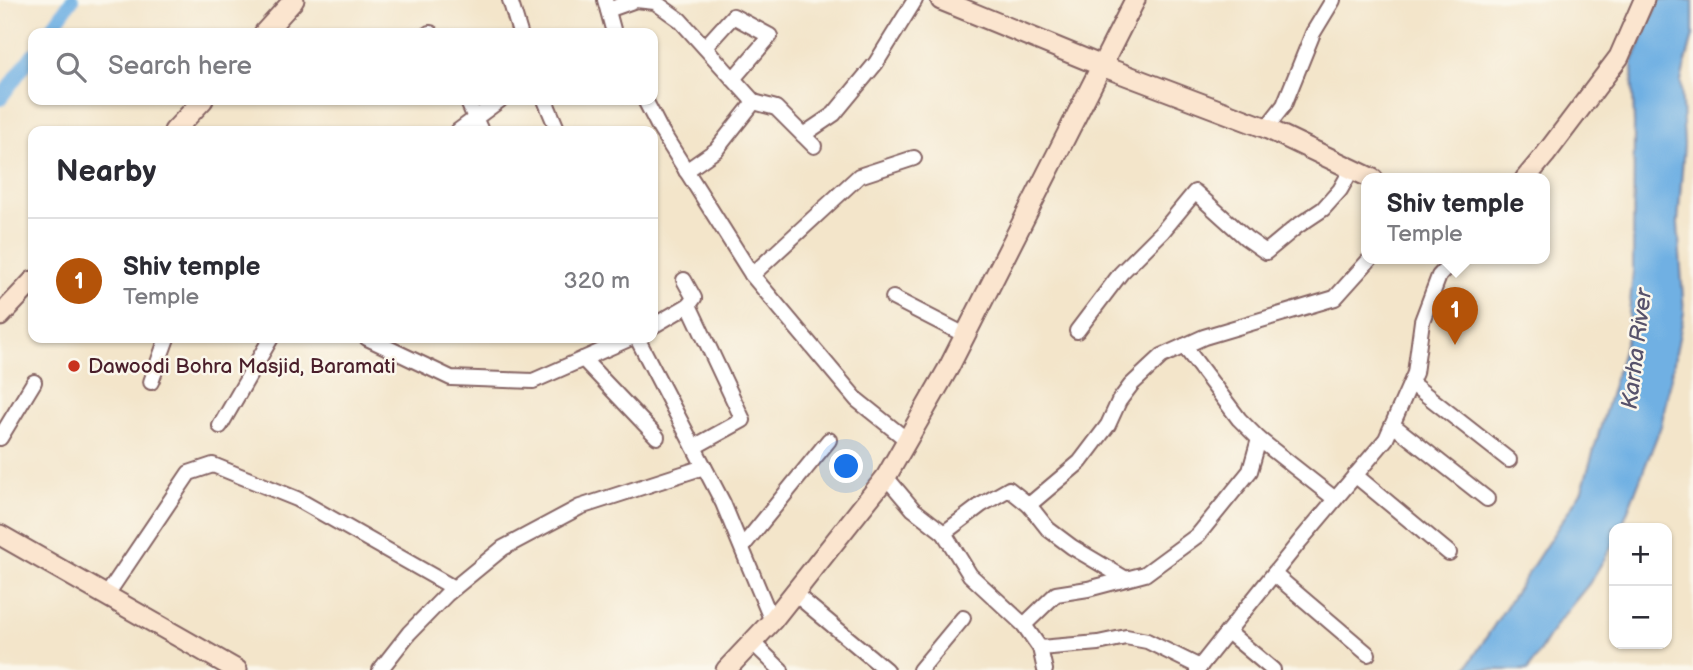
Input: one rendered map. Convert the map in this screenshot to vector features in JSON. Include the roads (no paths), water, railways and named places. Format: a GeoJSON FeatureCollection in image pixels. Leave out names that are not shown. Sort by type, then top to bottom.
{"type":"FeatureCollection","features":[{"type":"Feature","properties":{"kind":"street"},"geometry":{"type":"LineString","coordinates":[[269,28],[295,0]]}},
{"type":"Feature","properties":{"kind":"street"},"geometry":{"type":"LineString","coordinates":[[510,0],[518,28]]}},
{"type":"Feature","properties":{"kind":"street"},"geometry":{"type":"LineString","coordinates":[[613,28],[606,5],[636,0],[655,2],[680,20],[754,102],[776,108],[814,146]]}},
{"type":"Feature","properties":{"kind":"street"},"geometry":{"type":"LineString","coordinates":[[803,135],[834,114],[868,74],[915,0]]}},
{"type":"Feature","properties":{"kind":"street"},"geometry":{"type":"LineString","coordinates":[[941,0],[1102,66],[1266,128],[1361,173]]}},
{"type":"Feature","properties":{"kind":"street"},"geometry":{"type":"LineString","coordinates":[[726,670],[772,621],[886,477],[949,367],[1135,0]]}},
{"type":"Feature","properties":{"kind":"street"},"geometry":{"type":"LineString","coordinates":[[1266,128],[1284,105],[1313,33],[1334,0]]}},
{"type":"Feature","properties":{"kind":"street"},"geometry":{"type":"LineString","coordinates":[[1530,173],[1619,57],[1644,0]]}},
{"type":"Feature","properties":{"kind":"street"},"geometry":{"type":"LineString","coordinates":[[705,47],[733,16],[769,36],[733,79]]}},
{"type":"Feature","properties":{"kind":"street"},"geometry":{"type":"LineString","coordinates":[[686,171],[716,150],[754,102]]}},
{"type":"Feature","properties":{"kind":"street"},"geometry":{"type":"LineString","coordinates":[[180,126],[198,105]]}},
{"type":"Feature","properties":{"kind":"street"},"geometry":{"type":"LineString","coordinates":[[469,105],[478,124],[495,105]]}},
{"type":"Feature","properties":{"kind":"street"},"geometry":{"type":"LineString","coordinates":[[547,105],[556,126]]}},
{"type":"Feature","properties":{"kind":"street"},"geometry":{"type":"LineString","coordinates":[[648,105],[752,275],[857,400],[907,440]]}},
{"type":"Feature","properties":{"kind":"street"},"geometry":{"type":"LineString","coordinates":[[752,275],[859,176],[914,158]]}},
{"type":"Feature","properties":{"kind":"street"},"geometry":{"type":"LineString","coordinates":[[1077,331],[1121,273],[1162,232],[1195,192],[1246,238],[1266,252],[1322,209],[1340,190],[1352,169]]}},
{"type":"Feature","properties":{"kind":"street"},"geometry":{"type":"LineString","coordinates":[[1029,505],[1080,462],[1108,425],[1119,401],[1131,385],[1162,356],[1204,337],[1335,298],[1366,264]]}},
{"type":"Feature","properties":{"kind":"street"},"geometry":{"type":"LineString","coordinates":[[1040,648],[1098,643],[1126,637],[1147,641],[1198,668],[1387,439],[1415,373],[1422,321],[1439,276],[1450,264]]}},
{"type":"Feature","properties":{"kind":"street"},"geometry":{"type":"LineString","coordinates":[[658,323],[689,305],[694,298],[684,280]]}},
{"type":"Feature","properties":{"kind":"street"},"geometry":{"type":"LineString","coordinates":[[0,316],[28,286]]}},
{"type":"Feature","properties":{"kind":"street"},"geometry":{"type":"LineString","coordinates":[[892,298],[965,335]]}},
{"type":"Feature","properties":{"kind":"street"},"geometry":{"type":"LineString","coordinates":[[689,305],[743,420],[694,447]]}},
{"type":"Feature","properties":{"kind":"street"},"geometry":{"type":"LineString","coordinates":[[151,382],[165,343]]}},
{"type":"Feature","properties":{"kind":"street"},"geometry":{"type":"LineString","coordinates":[[220,425],[268,343]]}},
{"type":"Feature","properties":{"kind":"street"},"geometry":{"type":"LineString","coordinates":[[378,343],[451,378],[533,381],[620,343]]}},
{"type":"Feature","properties":{"kind":"street"},"geometry":{"type":"LineString","coordinates":[[640,343],[723,503],[772,621]]}},
{"type":"Feature","properties":{"kind":"street"},"geometry":{"type":"LineString","coordinates":[[1184,346],[1239,419],[1259,439],[1335,499]]}},
{"type":"Feature","properties":{"kind":"street"},"geometry":{"type":"LineString","coordinates":[[583,359],[657,437]]}},
{"type":"Feature","properties":{"kind":"street"},"geometry":{"type":"LineString","coordinates":[[0,438],[34,382]]}},
{"type":"Feature","properties":{"kind":"street"},"geometry":{"type":"LineString","coordinates":[[1411,383],[1509,460]]}},
{"type":"Feature","properties":{"kind":"street"},"geometry":{"type":"LineString","coordinates":[[1393,425],[1486,499]]}},
{"type":"Feature","properties":{"kind":"street"},"geometry":{"type":"LineString","coordinates":[[1024,625],[1056,594],[1088,589],[1145,574],[1198,536],[1250,471],[1259,439]]}},
{"type":"Feature","properties":{"kind":"street"},"geometry":{"type":"LineString","coordinates":[[741,547],[829,440]]}},
{"type":"Feature","properties":{"kind":"street"},"geometry":{"type":"LineString","coordinates":[[106,596],[189,473],[213,465],[297,499],[454,588]]}},
{"type":"Feature","properties":{"kind":"street"},"geometry":{"type":"LineString","coordinates":[[380,670],[409,633],[454,588],[503,548],[580,507],[704,467]]}},
{"type":"Feature","properties":{"kind":"street"},"geometry":{"type":"LineString","coordinates":[[1355,475],[1449,553]]}},
{"type":"Feature","properties":{"kind":"street"},"geometry":{"type":"LineString","coordinates":[[886,477],[913,509],[944,533],[970,575],[1024,625],[1040,648],[1045,670]]}},
{"type":"Feature","properties":{"kind":"street"},"geometry":{"type":"LineString","coordinates":[[944,533],[981,505],[1009,489],[1029,505],[1048,529],[1072,547],[1126,579]]}},
{"type":"Feature","properties":{"kind":"street"},"geometry":{"type":"LineString","coordinates":[[0,535],[237,670]]}},
{"type":"Feature","properties":{"kind":"street"},"geometry":{"type":"LineString","coordinates":[[1274,574],[1368,654]]}},
{"type":"Feature","properties":{"kind":"street"},"geometry":{"type":"LineString","coordinates":[[794,593],[886,670]]}},
{"type":"Feature","properties":{"kind":"street"},"geometry":{"type":"LineString","coordinates":[[920,670],[963,618]]}},
{"type":"Feature","properties":{"kind":"street"},"geometry":{"type":"LineString","coordinates":[[1228,632],[1273,670]]}},
{"type":"Feature","properties":{"kind":"street"},"geometry":{"type":"LineString","coordinates":[[752,642],[781,670]]}},
{"type":"Feature","properties":{"kind":"water","name":"Karha River"},"geometry":{"type":"Polygon","coordinates":[[[1659,0],[1693,0],[1693,35],[1681,81],[1684,145],[1678,223],[1684,313],[1661,426],[1623,523],[1609,523],[1609,551],[1589,584],[1557,623],[1528,670],[1465,670],[1582,490],[1627,337],[1633,271],[1632,63],[1659,0]]]}},
{"type":"Feature","properties":{"kind":"waterway"},"geometry":{"type":"LineString","coordinates":[[52,28],[72,0]]}},
{"type":"Feature","properties":{"kind":"waterway"},"geometry":{"type":"LineString","coordinates":[[0,99],[28,61]]}},
{"type":"Feature","properties":{"kind":"place","name":"Shiv temple"},"geometry":{"type":"Point","coordinates":[1455,345]}},
{"type":"Feature","properties":{"kind":"place","name":"Dawoodi Bohra Masjid, Baramati"},"geometry":{"type":"Point","coordinates":[74,366]}}]}
